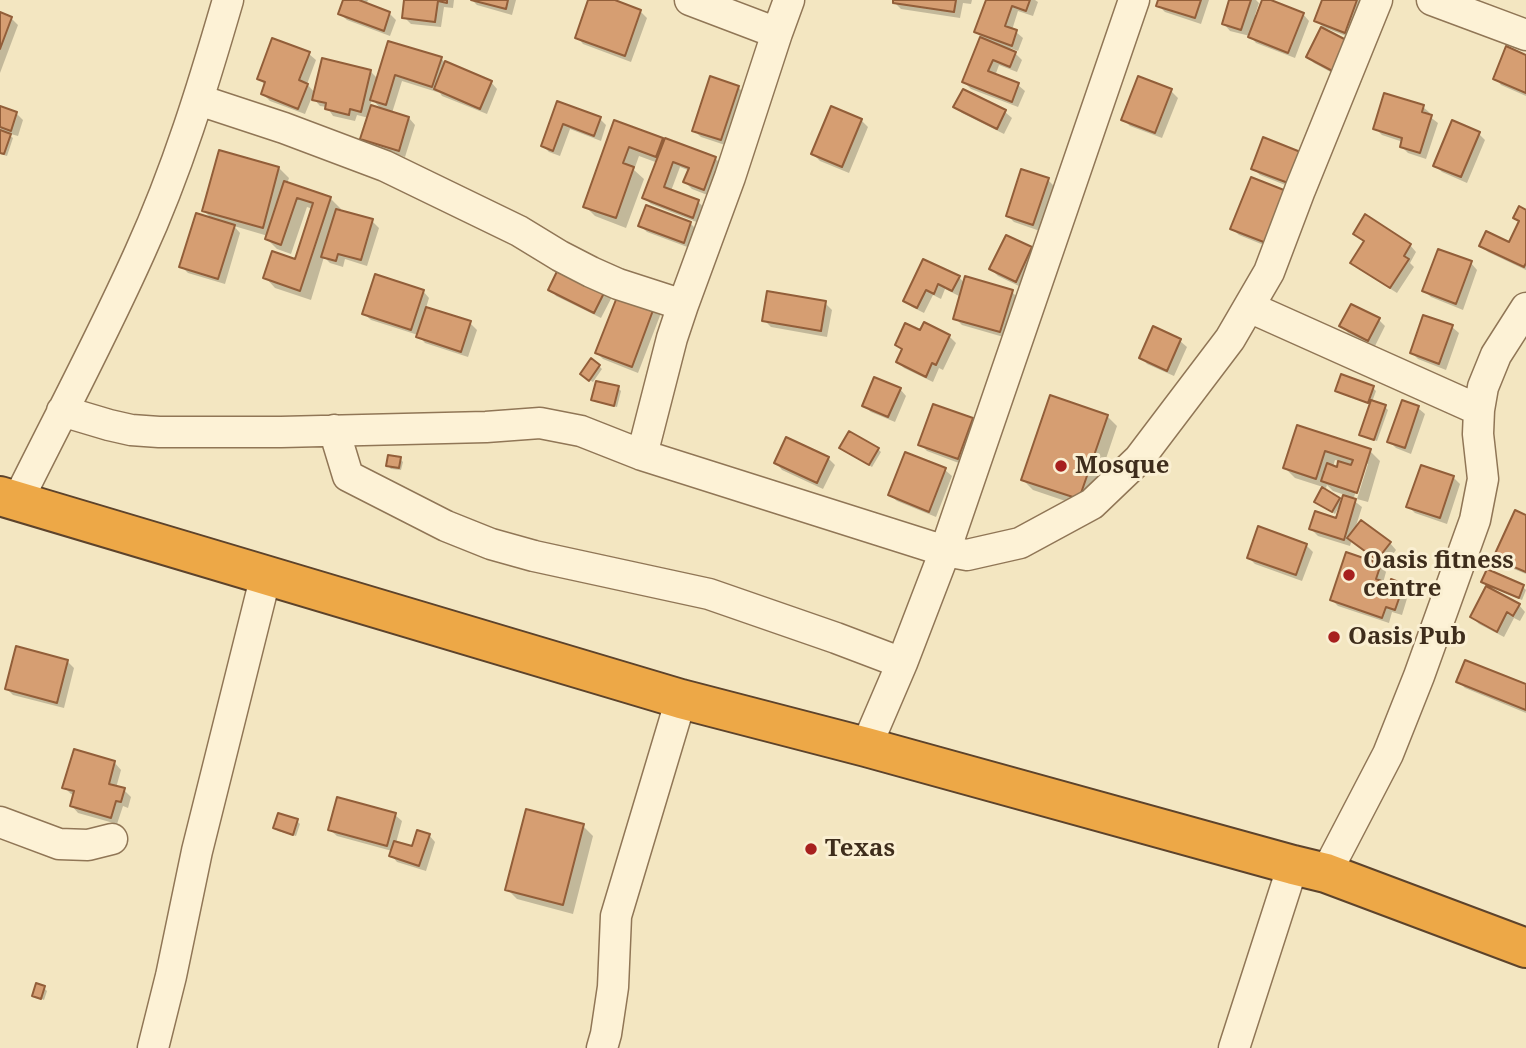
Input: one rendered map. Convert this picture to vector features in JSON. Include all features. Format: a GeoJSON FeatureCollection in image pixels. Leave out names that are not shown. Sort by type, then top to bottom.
{"type":"FeatureCollection","features":[{"type":"Feature","properties":{"kind":"highway"},"geometry":{"type":"LineString","coordinates":[[8,499],[681,699],[1310,869],[1526,948]]}},
{"type":"Feature","properties":{"kind":"street"},"geometry":{"type":"LineString","coordinates":[[8,499],[62,411],[141,251],[198,100],[228,0]]}},
{"type":"Feature","properties":{"kind":"street"},"geometry":{"type":"LineString","coordinates":[[690,0],[777,33]]}},
{"type":"Feature","properties":{"kind":"street"},"geometry":{"type":"LineString","coordinates":[[642,454],[672,338],[730,177],[789,0]]}},
{"type":"Feature","properties":{"kind":"street"},"geometry":{"type":"LineString","coordinates":[[866,747],[945,551],[1134,0]]}},
{"type":"Feature","properties":{"kind":"street"},"geometry":{"type":"LineString","coordinates":[[62,411],[131,430],[199,433],[540,423],[581,431],[642,454],[945,551],[967,555],[1020,543],[1092,504],[1139,460],[1230,339],[1269,272],[1377,0]]}},
{"type":"Feature","properties":{"kind":"street"},"geometry":{"type":"LineString","coordinates":[[1432,0],[1526,35]]}},
{"type":"Feature","properties":{"kind":"street"},"geometry":{"type":"LineString","coordinates":[[198,100],[284,128],[385,166],[519,231],[591,272],[618,284],[683,305]]}},
{"type":"Feature","properties":{"kind":"street"},"geometry":{"type":"LineString","coordinates":[[1249,307],[1479,410]]}},
{"type":"Feature","properties":{"kind":"street"},"geometry":{"type":"LineString","coordinates":[[1234,1048],[1310,869],[1388,754],[1419,676],[1475,520],[1483,478],[1478,434],[1483,387],[1496,355],[1526,308]]}},
{"type":"Feature","properties":{"kind":"street"},"geometry":{"type":"LineString","coordinates":[[334,430],[348,476],[446,526],[491,544],[534,556],[709,594],[902,663]]}},
{"type":"Feature","properties":{"kind":"street"},"geometry":{"type":"LineString","coordinates":[[152,1048],[171,976],[197,852],[267,575]]}},
{"type":"Feature","properties":{"kind":"street"},"geometry":{"type":"LineString","coordinates":[[602,1048],[613,987],[616,916],[681,699]]}},
{"type":"Feature","properties":{"kind":"street"},"geometry":{"type":"LineString","coordinates":[[0,822],[60,844],[88,845],[113,839]]}},
{"type":"Feature","properties":{"kind":"building"},"geometry":{"type":"Polygon","coordinates":[[[343,0],[359,0],[390,12],[384,31],[338,14],[343,0]]]}},
{"type":"Feature","properties":{"kind":"building"},"geometry":{"type":"Polygon","coordinates":[[[404,0],[447,0],[447,3],[438,1],[435,22],[402,18],[404,0]]]}},
{"type":"Feature","properties":{"kind":"building"},"geometry":{"type":"Polygon","coordinates":[[[471,0],[508,0],[506,9],[471,0]]]}},
{"type":"Feature","properties":{"kind":"building"},"geometry":{"type":"Polygon","coordinates":[[[588,0],[615,0],[641,10],[625,56],[575,38],[588,0]]]}},
{"type":"Feature","properties":{"kind":"building"},"geometry":{"type":"Polygon","coordinates":[[[893,0],[956,0],[954,12],[893,3],[893,0]]]}},
{"type":"Feature","properties":{"kind":"building"},"geometry":{"type":"Polygon","coordinates":[[[986,0],[1030,0],[1026,11],[1012,6],[1005,26],[1017,30],[1012,46],[974,32],[986,0]]]}},
{"type":"Feature","properties":{"kind":"building"},"geometry":{"type":"Polygon","coordinates":[[[1158,0],[1201,0],[1195,18],[1156,6],[1158,0]]]}},
{"type":"Feature","properties":{"kind":"building"},"geometry":{"type":"Polygon","coordinates":[[[1229,0],[1251,0],[1241,30],[1222,24],[1229,0]]]}},
{"type":"Feature","properties":{"kind":"building"},"geometry":{"type":"Polygon","coordinates":[[[1262,0],[1271,0],[1304,13],[1288,53],[1248,37],[1262,0]]]}},
{"type":"Feature","properties":{"kind":"building"},"geometry":{"type":"Polygon","coordinates":[[[1322,0],[1357,0],[1345,33],[1314,21],[1322,0]]]}},
{"type":"Feature","properties":{"kind":"building"},"geometry":{"type":"Polygon","coordinates":[[[0,12],[12,17],[0,49],[0,12]]]}},
{"type":"Feature","properties":{"kind":"building"},"geometry":{"type":"Polygon","coordinates":[[[1321,27],[1356,45],[1340,75],[1306,57],[1321,27]]]}},
{"type":"Feature","properties":{"kind":"building"},"geometry":{"type":"Polygon","coordinates":[[[980,37],[1016,52],[1010,67],[993,60],[988,71],[1019,83],[1012,102],[962,82],[980,37]]]}},
{"type":"Feature","properties":{"kind":"building"},"geometry":{"type":"Polygon","coordinates":[[[272,38],[310,52],[299,80],[308,84],[298,109],[261,94],[265,82],[257,79],[272,38]]]}},
{"type":"Feature","properties":{"kind":"building"},"geometry":{"type":"Polygon","coordinates":[[[388,41],[442,57],[432,87],[395,75],[386,105],[370,100],[388,41]]]}},
{"type":"Feature","properties":{"kind":"building"},"geometry":{"type":"Polygon","coordinates":[[[1506,46],[1526,55],[1526,93],[1493,79],[1506,46]]]}},
{"type":"Feature","properties":{"kind":"building"},"geometry":{"type":"Polygon","coordinates":[[[322,58],[371,70],[361,112],[350,109],[349,115],[325,109],[326,103],[312,100],[322,58]]]}},
{"type":"Feature","properties":{"kind":"building"},"geometry":{"type":"Polygon","coordinates":[[[445,61],[492,81],[480,109],[434,89],[445,61]]]}},
{"type":"Feature","properties":{"kind":"building"},"geometry":{"type":"Polygon","coordinates":[[[710,76],[739,86],[721,140],[692,131],[710,76]]]}},
{"type":"Feature","properties":{"kind":"building"},"geometry":{"type":"Polygon","coordinates":[[[1138,76],[1172,89],[1155,133],[1121,120],[1138,76]]]}},
{"type":"Feature","properties":{"kind":"building"},"geometry":{"type":"Polygon","coordinates":[[[963,89],[1006,110],[997,129],[953,107],[963,89]]]}},
{"type":"Feature","properties":{"kind":"building"},"geometry":{"type":"Polygon","coordinates":[[[1384,93],[1424,105],[1422,112],[1432,115],[1420,153],[1400,147],[1402,138],[1373,129],[1384,93]]]}},
{"type":"Feature","properties":{"kind":"building"},"geometry":{"type":"Polygon","coordinates":[[[557,101],[601,117],[594,136],[563,124],[553,151],[541,146],[557,101]]]}},
{"type":"Feature","properties":{"kind":"building"},"geometry":{"type":"Polygon","coordinates":[[[371,105],[409,117],[399,151],[360,139],[371,105]]]}},
{"type":"Feature","properties":{"kind":"building"},"geometry":{"type":"Polygon","coordinates":[[[0,106],[17,112],[11,131],[0,127],[0,106]]]}},
{"type":"Feature","properties":{"kind":"building"},"geometry":{"type":"Polygon","coordinates":[[[831,106],[862,119],[842,167],[811,154],[831,106]]]}},
{"type":"Feature","properties":{"kind":"building"},"geometry":{"type":"Polygon","coordinates":[[[614,120],[663,138],[656,157],[629,147],[623,163],[634,167],[616,218],[583,207],[614,120]]]}},
{"type":"Feature","properties":{"kind":"building"},"geometry":{"type":"Polygon","coordinates":[[[1452,120],[1480,132],[1461,177],[1433,166],[1452,120]]]}},
{"type":"Feature","properties":{"kind":"building"},"geometry":{"type":"Polygon","coordinates":[[[0,130],[11,134],[4,154],[0,153],[0,130]]]}},
{"type":"Feature","properties":{"kind":"building"},"geometry":{"type":"Polygon","coordinates":[[[1263,137],[1308,155],[1296,186],[1251,169],[1263,137]]]}},
{"type":"Feature","properties":{"kind":"building"},"geometry":{"type":"Polygon","coordinates":[[[665,138],[716,157],[704,190],[683,182],[689,168],[673,162],[664,187],[699,200],[693,218],[642,198],[665,138]]]}},
{"type":"Feature","properties":{"kind":"building"},"geometry":{"type":"Polygon","coordinates":[[[219,150],[279,167],[263,228],[202,211],[219,150]]]}},
{"type":"Feature","properties":{"kind":"building"},"geometry":{"type":"Polygon","coordinates":[[[1021,169],[1049,178],[1033,225],[1006,216],[1021,169]]]}},
{"type":"Feature","properties":{"kind":"building"},"geometry":{"type":"Polygon","coordinates":[[[1251,177],[1294,194],[1274,246],[1230,229],[1251,177]]]}},
{"type":"Feature","properties":{"kind":"building"},"geometry":{"type":"Polygon","coordinates":[[[284,181],[331,197],[300,291],[263,278],[272,251],[295,259],[313,203],[297,198],[281,245],[265,239],[284,181]]]}},
{"type":"Feature","properties":{"kind":"building"},"geometry":{"type":"Polygon","coordinates":[[[646,205],[691,222],[684,243],[638,226],[646,205]]]}},
{"type":"Feature","properties":{"kind":"building"},"geometry":{"type":"Polygon","coordinates":[[[1519,206],[1526,210],[1524,267],[1479,246],[1486,231],[1509,242],[1519,221],[1513,218],[1519,206]]]}},
{"type":"Feature","properties":{"kind":"building"},"geometry":{"type":"Polygon","coordinates":[[[336,209],[373,219],[361,260],[338,254],[336,261],[321,257],[336,209]]]}},
{"type":"Feature","properties":{"kind":"building"},"geometry":{"type":"Polygon","coordinates":[[[196,213],[235,225],[218,279],[179,267],[196,213]]]}},
{"type":"Feature","properties":{"kind":"building"},"geometry":{"type":"Polygon","coordinates":[[[1365,214],[1411,244],[1404,256],[1409,259],[1390,288],[1350,263],[1364,241],[1353,234],[1365,214]]]}},
{"type":"Feature","properties":{"kind":"building"},"geometry":{"type":"Polygon","coordinates":[[[1006,235],[1032,247],[1016,282],[989,269],[1006,235]]]}},
{"type":"Feature","properties":{"kind":"building"},"geometry":{"type":"Polygon","coordinates":[[[1438,249],[1472,261],[1456,304],[1422,291],[1438,249]]]}},
{"type":"Feature","properties":{"kind":"building"},"geometry":{"type":"Polygon","coordinates":[[[923,259],[960,276],[952,291],[938,284],[934,294],[926,290],[917,308],[903,301],[923,259]]]}},
{"type":"Feature","properties":{"kind":"building"},"geometry":{"type":"Polygon","coordinates":[[[562,261],[608,285],[594,313],[548,290],[562,261]]]}},
{"type":"Feature","properties":{"kind":"building"},"geometry":{"type":"Polygon","coordinates":[[[375,274],[424,290],[411,330],[362,314],[375,274]]]}},
{"type":"Feature","properties":{"kind":"building"},"geometry":{"type":"Polygon","coordinates":[[[965,276],[1013,290],[1000,332],[953,319],[965,276]]]}},
{"type":"Feature","properties":{"kind":"building"},"geometry":{"type":"Polygon","coordinates":[[[767,291],[826,301],[821,331],[762,321],[767,291]]]}},
{"type":"Feature","properties":{"kind":"building"},"geometry":{"type":"Polygon","coordinates":[[[619,292],[655,305],[632,367],[595,353],[619,292]]]}},
{"type":"Feature","properties":{"kind":"building"},"geometry":{"type":"Polygon","coordinates":[[[1351,304],[1380,318],[1368,341],[1339,326],[1351,304]]]}},
{"type":"Feature","properties":{"kind":"building"},"geometry":{"type":"Polygon","coordinates":[[[426,307],[471,321],[461,352],[416,337],[426,307]]]}},
{"type":"Feature","properties":{"kind":"building"},"geometry":{"type":"Polygon","coordinates":[[[1423,315],[1453,325],[1439,364],[1410,353],[1423,315]]]}},
{"type":"Feature","properties":{"kind":"building"},"geometry":{"type":"Polygon","coordinates":[[[924,322],[950,335],[936,365],[932,363],[926,377],[896,362],[902,349],[895,345],[905,323],[920,330],[924,322]]]}},
{"type":"Feature","properties":{"kind":"building"},"geometry":{"type":"Polygon","coordinates":[[[1153,326],[1181,339],[1167,371],[1139,358],[1153,326]]]}},
{"type":"Feature","properties":{"kind":"building"},"geometry":{"type":"Polygon","coordinates":[[[591,358],[600,365],[589,381],[580,374],[591,358]]]}},
{"type":"Feature","properties":{"kind":"building"},"geometry":{"type":"Polygon","coordinates":[[[1341,374],[1374,386],[1368,403],[1335,391],[1341,374]]]}},
{"type":"Feature","properties":{"kind":"building"},"geometry":{"type":"Polygon","coordinates":[[[874,377],[901,388],[888,417],[862,406],[874,377]]]}},
{"type":"Feature","properties":{"kind":"building"},"geometry":{"type":"Polygon","coordinates":[[[596,381],[619,386],[614,406],[591,400],[596,381]]]}},
{"type":"Feature","properties":{"kind":"building"},"geometry":{"type":"Polygon","coordinates":[[[1050,395],[1108,415],[1079,499],[1021,480],[1050,395]]]}},
{"type":"Feature","properties":{"kind":"building"},"geometry":{"type":"Polygon","coordinates":[[[1371,400],[1386,405],[1374,440],[1359,435],[1371,400]]]}},
{"type":"Feature","properties":{"kind":"building"},"geometry":{"type":"Polygon","coordinates":[[[1402,400],[1419,406],[1405,448],[1387,442],[1402,400]]]}},
{"type":"Feature","properties":{"kind":"building"},"geometry":{"type":"Polygon","coordinates":[[[933,404],[973,418],[958,459],[918,445],[933,404]]]}},
{"type":"Feature","properties":{"kind":"building"},"geometry":{"type":"Polygon","coordinates":[[[1297,425],[1371,449],[1357,493],[1321,481],[1327,463],[1337,467],[1338,461],[1351,465],[1353,460],[1325,451],[1316,479],[1283,468],[1297,425]]]}},
{"type":"Feature","properties":{"kind":"building"},"geometry":{"type":"Polygon","coordinates":[[[849,431],[879,448],[869,465],[839,448],[849,431]]]}},
{"type":"Feature","properties":{"kind":"building"},"geometry":{"type":"Polygon","coordinates":[[[786,437],[829,457],[817,483],[774,463],[786,437]]]}},
{"type":"Feature","properties":{"kind":"building"},"geometry":{"type":"Polygon","coordinates":[[[905,452],[946,468],[929,512],[888,495],[905,452]]]}},
{"type":"Feature","properties":{"kind":"building"},"geometry":{"type":"Polygon","coordinates":[[[388,455],[401,457],[399,468],[386,466],[388,455]]]}},
{"type":"Feature","properties":{"kind":"building"},"geometry":{"type":"Polygon","coordinates":[[[1421,465],[1454,476],[1440,518],[1406,507],[1421,465]]]}},
{"type":"Feature","properties":{"kind":"building"},"geometry":{"type":"Polygon","coordinates":[[[1322,487],[1340,498],[1332,512],[1314,502],[1322,487]]]}},
{"type":"Feature","properties":{"kind":"building"},"geometry":{"type":"Polygon","coordinates":[[[1343,495],[1356,499],[1344,540],[1309,529],[1315,511],[1336,518],[1343,495]]]}},
{"type":"Feature","properties":{"kind":"building"},"geometry":{"type":"Polygon","coordinates":[[[1515,510],[1526,515],[1526,572],[1493,558],[1515,510]]]}},
{"type":"Feature","properties":{"kind":"building"},"geometry":{"type":"Polygon","coordinates":[[[1361,520],[1391,542],[1377,560],[1347,538],[1361,520]]]}},
{"type":"Feature","properties":{"kind":"building"},"geometry":{"type":"Polygon","coordinates":[[[1258,526],[1307,544],[1296,575],[1247,558],[1258,526]]]}},
{"type":"Feature","properties":{"kind":"building"},"geometry":{"type":"Polygon","coordinates":[[[1346,552],[1381,564],[1376,579],[1390,584],[1391,579],[1404,584],[1395,610],[1386,607],[1382,618],[1330,600],[1346,552]]]}},
{"type":"Feature","properties":{"kind":"building"},"geometry":{"type":"Polygon","coordinates":[[[1487,569],[1524,585],[1519,598],[1481,582],[1487,569]]]}},
{"type":"Feature","properties":{"kind":"building"},"geometry":{"type":"Polygon","coordinates":[[[1486,586],[1520,604],[1513,616],[1507,612],[1497,632],[1470,617],[1486,586]]]}},
{"type":"Feature","properties":{"kind":"building"},"geometry":{"type":"Polygon","coordinates":[[[16,646],[68,660],[57,703],[5,689],[16,646]]]}},
{"type":"Feature","properties":{"kind":"building"},"geometry":{"type":"Polygon","coordinates":[[[1465,660],[1526,684],[1526,710],[1456,682],[1465,660]]]}},
{"type":"Feature","properties":{"kind":"building"},"geometry":{"type":"Polygon","coordinates":[[[74,749],[115,761],[109,784],[125,788],[121,802],[116,801],[111,818],[70,806],[74,791],[62,788],[74,749]]]}},
{"type":"Feature","properties":{"kind":"building"},"geometry":{"type":"Polygon","coordinates":[[[337,797],[396,813],[387,846],[328,830],[337,797]]]}},
{"type":"Feature","properties":{"kind":"building"},"geometry":{"type":"Polygon","coordinates":[[[526,809],[584,824],[563,905],[505,890],[526,809]]]}},
{"type":"Feature","properties":{"kind":"building"},"geometry":{"type":"Polygon","coordinates":[[[278,813],[298,819],[293,835],[273,828],[278,813]]]}},
{"type":"Feature","properties":{"kind":"building"},"geometry":{"type":"Polygon","coordinates":[[[417,830],[430,834],[419,866],[389,856],[394,841],[412,846],[417,830]]]}},
{"type":"Feature","properties":{"kind":"building"},"geometry":{"type":"Polygon","coordinates":[[[36,983],[45,986],[41,999],[32,996],[36,983]]]}},
{"type":"Feature","properties":{"kind":"place","name":"Mosque"},"geometry":{"type":"Point","coordinates":[1061,466]}},
{"type":"Feature","properties":{"kind":"place","name":"Oasis fitness centre"},"geometry":{"type":"Point","coordinates":[1349,575]}},
{"type":"Feature","properties":{"kind":"place","name":"Oasis Pub"},"geometry":{"type":"Point","coordinates":[1334,637]}},
{"type":"Feature","properties":{"kind":"place","name":"Texas"},"geometry":{"type":"Point","coordinates":[811,849]}}]}
